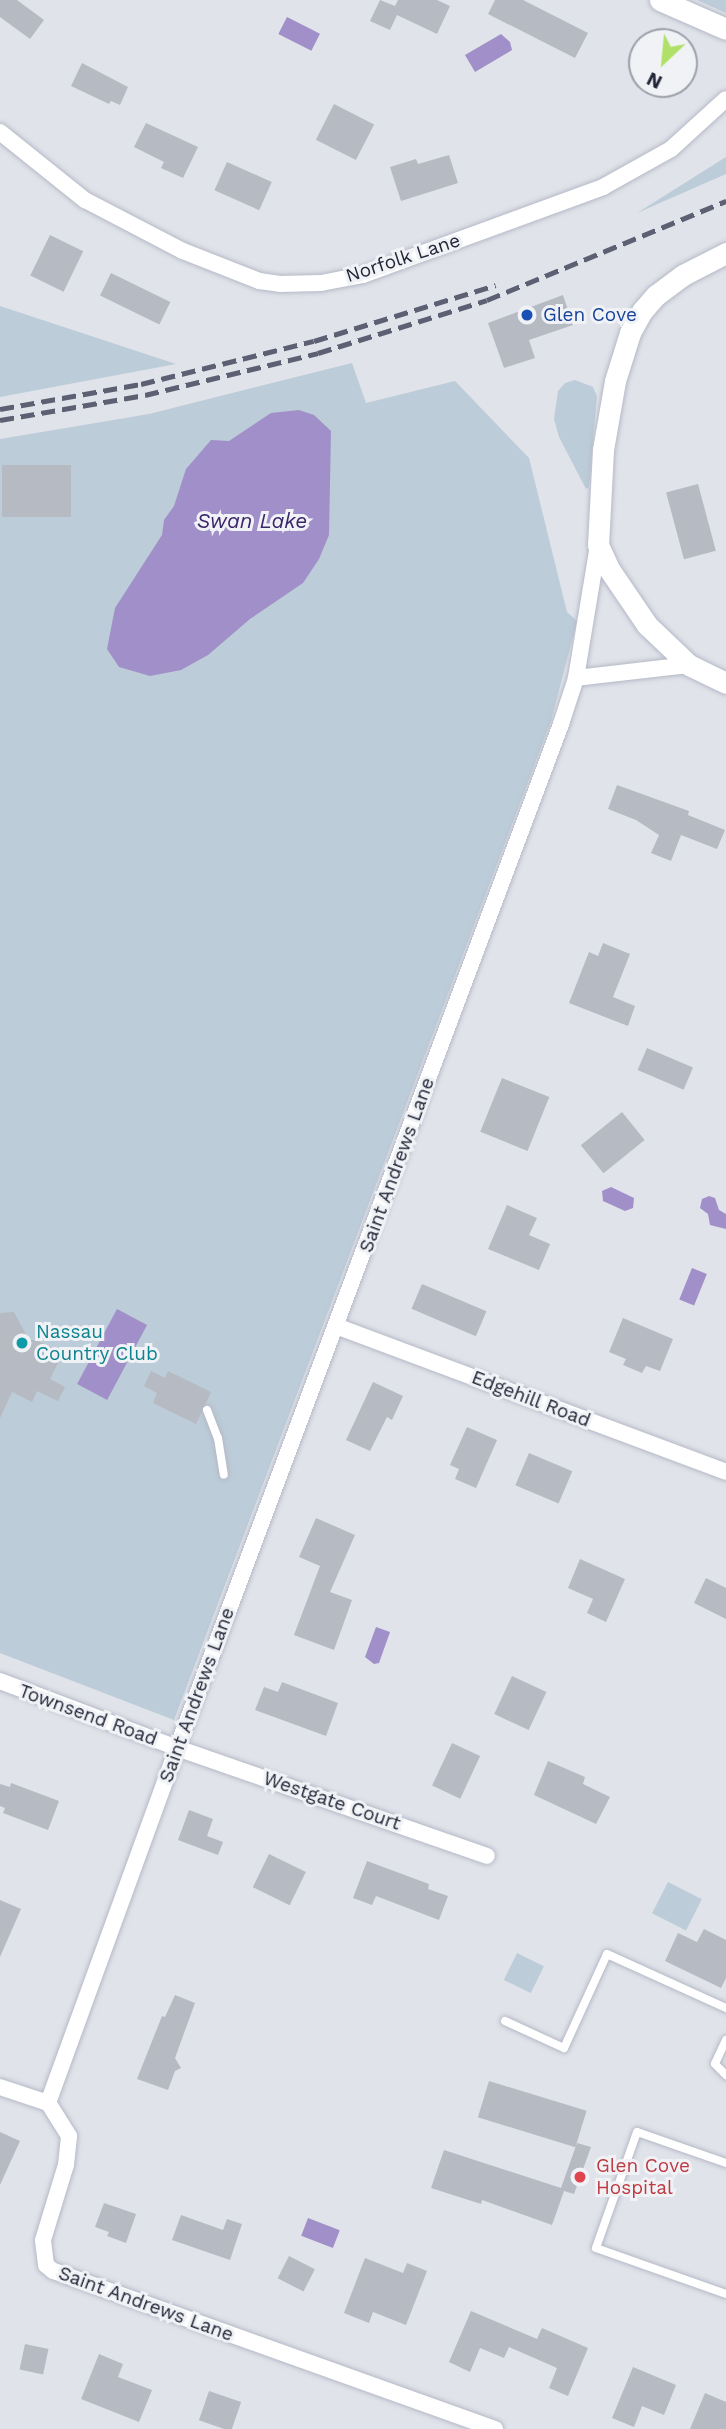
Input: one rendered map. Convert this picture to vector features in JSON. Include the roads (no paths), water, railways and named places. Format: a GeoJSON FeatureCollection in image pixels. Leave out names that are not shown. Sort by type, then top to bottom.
{"type":"FeatureCollection","features":[{"type":"Feature","properties":{"kind":"street"},"geometry":{"type":"LineString","coordinates":[[660,0],[726,29]]}},
{"type":"Feature","properties":{"kind":"street","name":"Norfolk Lane"},"geometry":{"type":"LineString","coordinates":[[0,132],[85,200],[183,251],[259,281],[321,284],[363,275],[603,187],[671,149],[726,99]]}},
{"type":"Feature","properties":{"kind":"street"},"geometry":{"type":"LineString","coordinates":[[726,253],[684,275],[656,295],[642,311],[630,333],[615,381],[603,450],[598,545],[609,569],[647,625],[689,665],[726,683]]}},
{"type":"Feature","properties":{"kind":"street","name":"Saint Andrews Lane"},"geometry":{"type":"LineString","coordinates":[[495,2429],[53,2271],[46,2265],[43,2240],[66,2165],[69,2136],[48,2103],[177,1748],[576,678],[598,545]]}},
{"type":"Feature","properties":{"kind":"street"},"geometry":{"type":"LineString","coordinates":[[576,678],[689,665]]}},
{"type":"Feature","properties":{"kind":"street","name":"Edgehill Road"},"geometry":{"type":"LineString","coordinates":[[336,1326],[726,1472]]}},
{"type":"Feature","properties":{"kind":"street","name":"Townsend Road"},"geometry":{"type":"LineString","coordinates":[[0,1681],[177,1748]]}},
{"type":"Feature","properties":{"kind":"street","name":"Westgate Court"},"geometry":{"type":"LineString","coordinates":[[177,1748],[487,1856]]}},
{"type":"Feature","properties":{"kind":"street"},"geometry":{"type":"LineString","coordinates":[[0,2087],[48,2103]]}},
{"type":"Feature","properties":{"kind":"lane"},"geometry":{"type":"LineString","coordinates":[[207,1410],[218,1438],[224,1475]]}},
{"type":"Feature","properties":{"kind":"lane"},"geometry":{"type":"LineString","coordinates":[[505,2021],[564,2048],[607,1954],[726,2008]]}},
{"type":"Feature","properties":{"kind":"lane"},"geometry":{"type":"LineString","coordinates":[[726,2040],[715,2064],[726,2075]]}},
{"type":"Feature","properties":{"kind":"lane"},"geometry":{"type":"LineString","coordinates":[[726,2163],[637,2132],[596,2248],[726,2294]]}},
{"type":"Feature","properties":{"kind":"water"},"geometry":{"type":"Polygon","coordinates":[[[287,17],[320,34],[311,51],[278,34],[287,17]]]}},
{"type":"Feature","properties":{"kind":"water"},"geometry":{"type":"Polygon","coordinates":[[[501,34],[510,42],[512,50],[475,72],[465,55],[501,34]]]}},
{"type":"Feature","properties":{"kind":"water","name":"Swan Lake"},"geometry":{"type":"Polygon","coordinates":[[[299,410],[314,415],[331,431],[329,535],[319,559],[303,583],[250,619],[208,655],[181,670],[150,676],[119,667],[107,649],[115,608],[162,535],[164,520],[174,506],[186,469],[211,440],[229,441],[271,413],[299,410]]]}},
{"type":"Feature","properties":{"kind":"water"},"geometry":{"type":"Polygon","coordinates":[[[611,1187],[634,1198],[633,1208],[625,1211],[603,1201],[602,1191],[611,1187]]]}},
{"type":"Feature","properties":{"kind":"water"},"geometry":{"type":"Polygon","coordinates":[[[709,1196],[715,1198],[719,1210],[726,1214],[726,1229],[710,1225],[708,1214],[700,1208],[702,1199],[709,1196]]]}},
{"type":"Feature","properties":{"kind":"water"},"geometry":{"type":"Polygon","coordinates":[[[692,1268],[707,1274],[694,1306],[679,1300],[692,1268]]]}},
{"type":"Feature","properties":{"kind":"water"},"geometry":{"type":"Polygon","coordinates":[[[117,1309],[147,1325],[107,1400],[77,1384],[117,1309]]]}},
{"type":"Feature","properties":{"kind":"water"},"geometry":{"type":"Polygon","coordinates":[[[376,1627],[390,1632],[379,1663],[374,1664],[365,1657],[376,1627]]]}},
{"type":"Feature","properties":{"kind":"water"},"geometry":{"type":"Polygon","coordinates":[[[308,2218],[340,2230],[333,2248],[301,2236],[308,2218]]]}},
{"type":"Feature","properties":{"kind":"railway"},"geometry":{"type":"LineString","coordinates":[[0,420],[145,395],[318,353],[487,300],[726,201]]}},
{"type":"Feature","properties":{"kind":"railway"},"geometry":{"type":"LineString","coordinates":[[0,409],[141,384],[314,341],[496,285]]}},
{"type":"Feature","properties":{"kind":"place","name":"Glen Cove"},"geometry":{"type":"Point","coordinates":[527,315]}},
{"type":"Feature","properties":{"kind":"place","name":"Nassau Country Club"},"geometry":{"type":"Point","coordinates":[22,1343]}},
{"type":"Feature","properties":{"kind":"place","name":"Glen Cove Hospital"},"geometry":{"type":"Point","coordinates":[580,2177]}}]}
